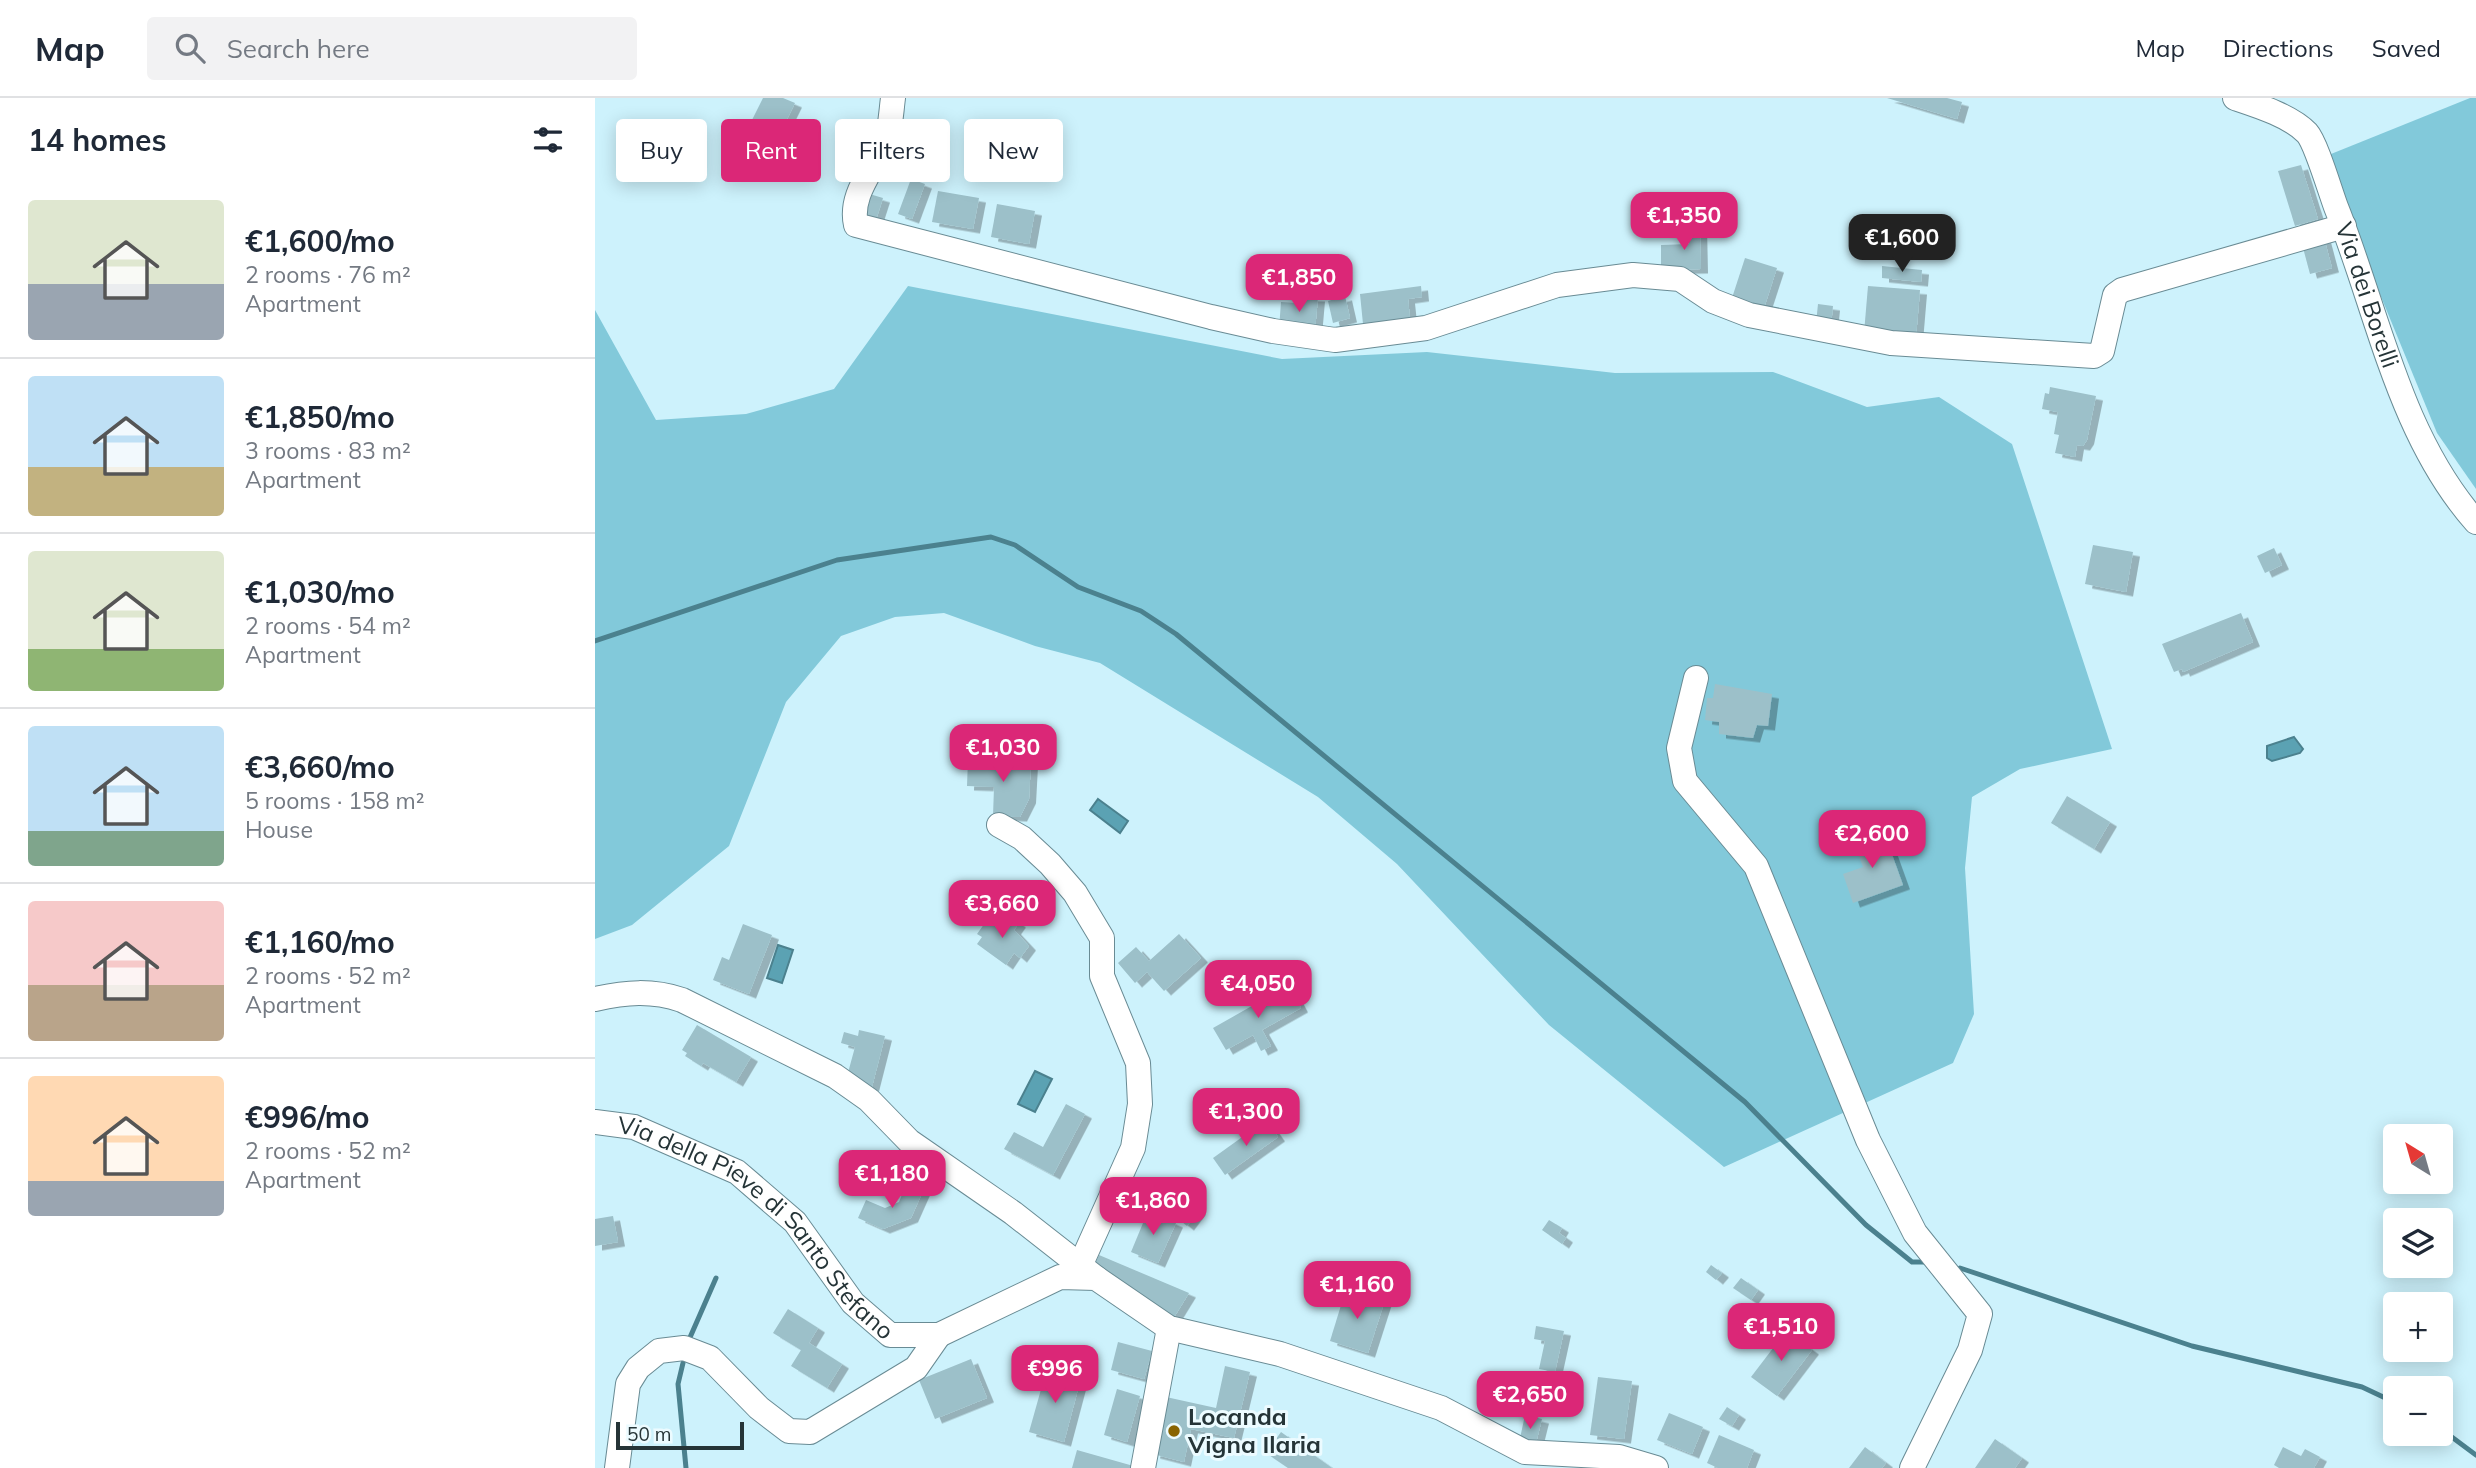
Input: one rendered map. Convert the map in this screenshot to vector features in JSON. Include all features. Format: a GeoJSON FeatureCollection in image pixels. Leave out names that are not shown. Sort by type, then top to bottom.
{"type":"FeatureCollection","features":[{"type":"Feature","properties":{"kind":"street"},"geometry":{"type":"LineString","coordinates":[[893,98],[886,141],[859,192],[853,213],[856,225],[1211,317],[1273,331],[1335,340],[1426,328],[1557,285],[1633,275],[1680,279],[1713,301],[1749,315],[1891,343],[2094,356],[2102,351],[2115,295],[2122,290],[2344,226]]}},
{"type":"Feature","properties":{"kind":"street","name":"Via dei Borelli"},"geometry":{"type":"LineString","coordinates":[[2235,98],[2268,109],[2307,133],[2344,226],[2407,407],[2454,497],[2476,522]]}},
{"type":"Feature","properties":{"kind":"street"},"geometry":{"type":"LineString","coordinates":[[1696,678],[1679,748],[1685,781],[1756,866],[1868,1140],[1915,1233],[1980,1314],[1970,1350],[1912,1468]]}},
{"type":"Feature","properties":{"kind":"street"},"geometry":{"type":"LineString","coordinates":[[999,825],[1022,838],[1050,864],[1075,892],[1102,938],[1102,976],[1138,1063],[1140,1104],[1133,1148],[1088,1272]]}},
{"type":"Feature","properties":{"kind":"street"},"geometry":{"type":"LineString","coordinates":[[595,999],[619,994],[658,992],[682,1000],[835,1076],[869,1100],[909,1141],[1013,1213],[1088,1272],[1170,1328],[1280,1354],[1441,1408],[1525,1452],[1619,1457],[1656,1468]]}},
{"type":"Feature","properties":{"kind":"street","name":"Via della Pieve di Santo Stefano"},"geometry":{"type":"LineString","coordinates":[[595,1122],[633,1126],[737,1172],[795,1222],[853,1303],[890,1335],[939,1335],[1060,1277],[1088,1272]]}},
{"type":"Feature","properties":{"kind":"street"},"geometry":{"type":"LineString","coordinates":[[1143,1468],[1170,1328]]}},
{"type":"Feature","properties":{"kind":"street"},"geometry":{"type":"LineString","coordinates":[[617,1468],[628,1384],[638,1368],[659,1351],[684,1348],[710,1358],[759,1408],[789,1431],[810,1432],[916,1368],[939,1335]]}},
{"type":"Feature","properties":{"kind":"shaded area"},"geometry":{"type":"Polygon","coordinates":[[[2470,98],[2476,98],[2476,489],[2437,433],[2329,170],[2331,154],[2470,98]]]}},
{"type":"Feature","properties":{"kind":"shaded area"},"geometry":{"type":"Polygon","coordinates":[[[908,286],[1282,359],[1427,352],[1615,373],[1773,372],[1867,407],[1939,397],[2012,444],[2112,749],[2020,769],[1972,797],[1965,868],[1974,1014],[1953,1063],[1724,1167],[1549,1025],[1397,864],[1318,797],[1100,663],[1035,646],[944,613],[895,617],[841,636],[786,702],[729,846],[632,925],[595,939],[595,310],[656,420],[746,414],[834,389],[908,286]]]}},
{"type":"Feature","properties":{"kind":"shaded area"},"geometry":{"type":"Polygon","coordinates":[[[2294,737],[2303,749],[2300,753],[2272,761],[2267,758],[2267,746],[2294,737]]]}},
{"type":"Feature","properties":{"kind":"shaded area"},"geometry":{"type":"Polygon","coordinates":[[[1098,799],[1128,821],[1120,833],[1090,810],[1098,799]]]}},
{"type":"Feature","properties":{"kind":"shaded area"},"geometry":{"type":"Polygon","coordinates":[[[778,945],[793,950],[782,983],[767,978],[778,945]]]}},
{"type":"Feature","properties":{"kind":"shaded area"},"geometry":{"type":"Polygon","coordinates":[[[1035,1071],[1052,1079],[1035,1112],[1018,1104],[1035,1071]]]}},
{"type":"Feature","properties":{"kind":"building"},"geometry":{"type":"Polygon","coordinates":[[[763,98],[783,98],[795,103],[787,119],[752,119],[763,98]]]}},
{"type":"Feature","properties":{"kind":"building"},"geometry":{"type":"Polygon","coordinates":[[[1887,98],[1947,98],[1962,102],[1957,119],[1887,98]]]}},
{"type":"Feature","properties":{"kind":"building"},"geometry":{"type":"Polygon","coordinates":[[[2301,165],[2318,219],[2295,226],[2278,171],[2301,165]]]}},
{"type":"Feature","properties":{"kind":"building"},"geometry":{"type":"Polygon","coordinates":[[[910,182],[925,184],[912,219],[898,214],[910,182]]]}},
{"type":"Feature","properties":{"kind":"building"},"geometry":{"type":"Polygon","coordinates":[[[938,191],[979,198],[973,229],[932,222],[938,191]]]}},
{"type":"Feature","properties":{"kind":"building"},"geometry":{"type":"Polygon","coordinates":[[[866,193],[883,198],[874,226],[858,221],[866,193]]]}},
{"type":"Feature","properties":{"kind":"building"},"geometry":{"type":"Polygon","coordinates":[[[997,204],[1035,211],[1029,244],[991,237],[997,204]]]}},
{"type":"Feature","properties":{"kind":"building"},"geometry":{"type":"Polygon","coordinates":[[[1689,221],[1700,221],[1701,269],[1661,270],[1661,245],[1689,244],[1689,221]]]}},
{"type":"Feature","properties":{"kind":"building"},"geometry":{"type":"Polygon","coordinates":[[[2324,238],[2332,268],[2310,274],[2302,244],[2324,238]]]}},
{"type":"Feature","properties":{"kind":"building"},"geometry":{"type":"Polygon","coordinates":[[[1745,258],[1777,268],[1763,311],[1731,301],[1745,258]]]}},
{"type":"Feature","properties":{"kind":"building"},"geometry":{"type":"Polygon","coordinates":[[[1882,266],[1922,270],[1921,282],[1882,278],[1882,266]]]}},
{"type":"Feature","properties":{"kind":"building"},"geometry":{"type":"Polygon","coordinates":[[[1421,286],[1422,297],[1408,299],[1410,318],[1363,324],[1360,294],[1421,286]]]}},
{"type":"Feature","properties":{"kind":"building"},"geometry":{"type":"Polygon","coordinates":[[[1868,286],[1920,290],[1916,337],[1864,333],[1868,286]]]}},
{"type":"Feature","properties":{"kind":"building"},"geometry":{"type":"Polygon","coordinates":[[[1297,296],[1318,297],[1315,331],[1279,329],[1281,302],[1297,303],[1297,296]]]}},
{"type":"Feature","properties":{"kind":"building"},"geometry":{"type":"Polygon","coordinates":[[[1345,296],[1350,318],[1333,323],[1328,301],[1345,296]]]}},
{"type":"Feature","properties":{"kind":"building"},"geometry":{"type":"Polygon","coordinates":[[[1818,304],[1833,306],[1831,325],[1816,323],[1818,304]]]}},
{"type":"Feature","properties":{"kind":"building"},"geometry":{"type":"Polygon","coordinates":[[[2050,387],[2096,396],[2087,440],[2083,446],[2077,445],[2075,457],[2055,453],[2059,435],[2054,434],[2058,412],[2042,409],[2045,393],[2049,394],[2050,387]]]}},
{"type":"Feature","properties":{"kind":"building"},"geometry":{"type":"Polygon","coordinates":[[[2093,545],[2133,552],[2126,592],[2085,584],[2093,545]]]}},
{"type":"Feature","properties":{"kind":"building"},"geometry":{"type":"Polygon","coordinates":[[[2274,548],[2282,565],[2265,573],[2257,556],[2274,548]]]}},
{"type":"Feature","properties":{"kind":"building"},"geometry":{"type":"Polygon","coordinates":[[[2241,613],[2253,642],[2183,672],[2182,669],[2174,672],[2162,644],[2241,613]]]}},
{"type":"Feature","properties":{"kind":"building"},"geometry":{"type":"Polygon","coordinates":[[[1715,684],[1772,694],[1768,726],[1757,725],[1753,738],[1719,734],[1719,722],[1705,720],[1707,698],[1713,698],[1715,684]]]}},
{"type":"Feature","properties":{"kind":"building"},"geometry":{"type":"Polygon","coordinates":[[[968,759],[1031,762],[1029,799],[1020,817],[993,816],[994,787],[967,786],[968,759]]]}},
{"type":"Feature","properties":{"kind":"building"},"geometry":{"type":"Polygon","coordinates":[[[2067,796],[2110,822],[2094,849],[2051,823],[2067,796]]]}},
{"type":"Feature","properties":{"kind":"building"},"geometry":{"type":"Polygon","coordinates":[[[1878,831],[1885,851],[1890,849],[1903,885],[1853,903],[1843,874],[1863,867],[1853,840],[1878,831]]]}},
{"type":"Feature","properties":{"kind":"building"},"geometry":{"type":"Polygon","coordinates":[[[1009,916],[1019,923],[1014,930],[1029,946],[1020,958],[1014,953],[1006,965],[977,944],[982,937],[977,934],[987,920],[991,924],[996,918],[1004,924],[1009,916]]]}},
{"type":"Feature","properties":{"kind":"building"},"geometry":{"type":"Polygon","coordinates":[[[743,924],[772,935],[749,994],[713,980],[722,957],[729,960],[743,924]]]}},
{"type":"Feature","properties":{"kind":"building"},"geometry":{"type":"Polygon","coordinates":[[[1179,934],[1201,958],[1164,991],[1147,972],[1135,983],[1118,963],[1136,947],[1149,961],[1179,934]]]}},
{"type":"Feature","properties":{"kind":"building"},"geometry":{"type":"Polygon","coordinates":[[[1289,985],[1301,1008],[1262,1030],[1271,1046],[1261,1051],[1253,1035],[1226,1050],[1213,1028],[1289,985]]]}},
{"type":"Feature","properties":{"kind":"building"},"geometry":{"type":"Polygon","coordinates":[[[697,1025],[751,1057],[736,1082],[685,1056],[687,1053],[682,1050],[697,1025]]]}},
{"type":"Feature","properties":{"kind":"building"},"geometry":{"type":"Polygon","coordinates":[[[859,1030],[885,1036],[872,1087],[846,1080],[855,1047],[841,1043],[844,1032],[858,1036],[859,1030]]]}},
{"type":"Feature","properties":{"kind":"building"},"geometry":{"type":"Polygon","coordinates":[[[1066,1104],[1085,1114],[1053,1175],[1004,1149],[1014,1132],[1043,1147],[1066,1104]]]}},
{"type":"Feature","properties":{"kind":"building"},"geometry":{"type":"Polygon","coordinates":[[[1266,1120],[1278,1137],[1225,1175],[1213,1158],[1266,1120]]]}},
{"type":"Feature","properties":{"kind":"building"},"geometry":{"type":"Polygon","coordinates":[[[906,1185],[923,1191],[911,1218],[883,1229],[858,1218],[866,1200],[885,1208],[899,1202],[906,1185]]]}},
{"type":"Feature","properties":{"kind":"building"},"geometry":{"type":"Polygon","coordinates":[[[1174,1191],[1199,1210],[1187,1226],[1162,1206],[1174,1191]]]}},
{"type":"Feature","properties":{"kind":"building"},"geometry":{"type":"Polygon","coordinates":[[[1148,1211],[1176,1223],[1158,1263],[1131,1252],[1148,1211]]]}},
{"type":"Feature","properties":{"kind":"building"},"geometry":{"type":"Polygon","coordinates":[[[613,1216],[618,1242],[595,1246],[595,1219],[613,1216]]]}},
{"type":"Feature","properties":{"kind":"building"},"geometry":{"type":"Polygon","coordinates":[[[1549,1220],[1562,1228],[1559,1233],[1566,1238],[1562,1244],[1542,1230],[1549,1220]]]}},
{"type":"Feature","properties":{"kind":"building"},"geometry":{"type":"Polygon","coordinates":[[[1099,1255],[1189,1293],[1173,1319],[1095,1264],[1099,1255]]]}},
{"type":"Feature","properties":{"kind":"building"},"geometry":{"type":"Polygon","coordinates":[[[1711,1265],[1722,1273],[1716,1280],[1706,1272],[1711,1265]]]}},
{"type":"Feature","properties":{"kind":"building"},"geometry":{"type":"Polygon","coordinates":[[[1741,1278],[1758,1290],[1751,1300],[1733,1288],[1741,1278]]]}},
{"type":"Feature","properties":{"kind":"building"},"geometry":{"type":"Polygon","coordinates":[[[1346,1289],[1385,1300],[1368,1353],[1330,1341],[1346,1289]]]}},
{"type":"Feature","properties":{"kind":"building"},"geometry":{"type":"Polygon","coordinates":[[[788,1309],[818,1328],[809,1343],[842,1364],[827,1388],[791,1366],[801,1350],[773,1333],[788,1309]]]}},
{"type":"Feature","properties":{"kind":"building"},"geometry":{"type":"Polygon","coordinates":[[[1536,1326],[1564,1331],[1555,1372],[1539,1369],[1545,1341],[1534,1339],[1536,1326]]]}},
{"type":"Feature","properties":{"kind":"building"},"geometry":{"type":"Polygon","coordinates":[[[1786,1331],[1812,1350],[1777,1396],[1751,1377],[1786,1331]]]}},
{"type":"Feature","properties":{"kind":"building"},"geometry":{"type":"Polygon","coordinates":[[[1118,1342],[1152,1351],[1144,1379],[1111,1370],[1118,1342]]]}},
{"type":"Feature","properties":{"kind":"building"},"geometry":{"type":"Polygon","coordinates":[[[971,1359],[987,1398],[935,1419],[919,1380],[971,1359]]]}},
{"type":"Feature","properties":{"kind":"building"},"geometry":{"type":"Polygon","coordinates":[[[1225,1366],[1250,1372],[1234,1438],[1191,1429],[1184,1462],[1153,1454],[1166,1397],[1216,1408],[1225,1366]]]}},
{"type":"Feature","properties":{"kind":"building"},"geometry":{"type":"Polygon","coordinates":[[[1047,1368],[1081,1378],[1064,1442],[1029,1432],[1047,1368]]]}},
{"type":"Feature","properties":{"kind":"building"},"geometry":{"type":"Polygon","coordinates":[[[1598,1377],[1632,1381],[1624,1439],[1590,1435],[1598,1377]]]}},
{"type":"Feature","properties":{"kind":"building"},"geometry":{"type":"Polygon","coordinates":[[[1117,1389],[1140,1396],[1127,1442],[1104,1435],[1117,1389]]]}},
{"type":"Feature","properties":{"kind":"building"},"geometry":{"type":"Polygon","coordinates":[[[1727,1407],[1739,1415],[1732,1426],[1719,1419],[1727,1407]]]}},
{"type":"Feature","properties":{"kind":"building"},"geometry":{"type":"Polygon","coordinates":[[[1669,1413],[1703,1427],[1692,1454],[1657,1440],[1669,1413]]]}},
{"type":"Feature","properties":{"kind":"building"},"geometry":{"type":"Polygon","coordinates":[[[1525,1415],[1542,1419],[1535,1447],[1519,1443],[1525,1415]]]}},
{"type":"Feature","properties":{"kind":"building"},"geometry":{"type":"Polygon","coordinates":[[[1281,1432],[1332,1468],[1288,1468],[1266,1453],[1281,1432]]]}},
{"type":"Feature","properties":{"kind":"building"},"geometry":{"type":"Polygon","coordinates":[[[1719,1435],[1754,1450],[1747,1468],[1718,1468],[1707,1463],[1719,1435]]]}},
{"type":"Feature","properties":{"kind":"building"},"geometry":{"type":"Polygon","coordinates":[[[1995,1439],[2022,1458],[2015,1468],[1975,1468],[1995,1439]]]}},
{"type":"Feature","properties":{"kind":"building"},"geometry":{"type":"Polygon","coordinates":[[[1865,1447],[1886,1463],[1882,1468],[1849,1468],[1865,1447]]]}},
{"type":"Feature","properties":{"kind":"building"},"geometry":{"type":"Polygon","coordinates":[[[2283,1447],[2301,1456],[2305,1449],[2320,1457],[2314,1468],[2279,1468],[2274,1465],[2283,1447]]]}},
{"type":"Feature","properties":{"kind":"building"},"geometry":{"type":"Polygon","coordinates":[[[1077,1450],[1137,1467],[1137,1468],[1072,1468],[1077,1450]]]}},
{"type":"Feature","properties":{"kind":"waterway"},"geometry":{"type":"LineString","coordinates":[[595,641],[837,560],[991,537],[1015,545],[1078,587],[1141,611],[1176,634],[1745,1102],[1866,1225],[1912,1262],[1928,1262]]}},
{"type":"Feature","properties":{"kind":"waterway"},"geometry":{"type":"LineString","coordinates":[[1960,1268],[2192,1346],[2362,1387],[2383,1397]]}},
{"type":"Feature","properties":{"kind":"waterway"},"geometry":{"type":"LineString","coordinates":[[688,1342],[716,1278]]}},
{"type":"Feature","properties":{"kind":"waterway"},"geometry":{"type":"LineString","coordinates":[[683,1363],[678,1384],[686,1468]]}},
{"type":"Feature","properties":{"kind":"waterway"},"geometry":{"type":"LineString","coordinates":[[2453,1438],[2476,1455]]}},
{"type":"Feature","properties":{"kind":"place","name":"Locanda Vigna Ilaria"},"geometry":{"type":"Point","coordinates":[1174,1431]}}]}
